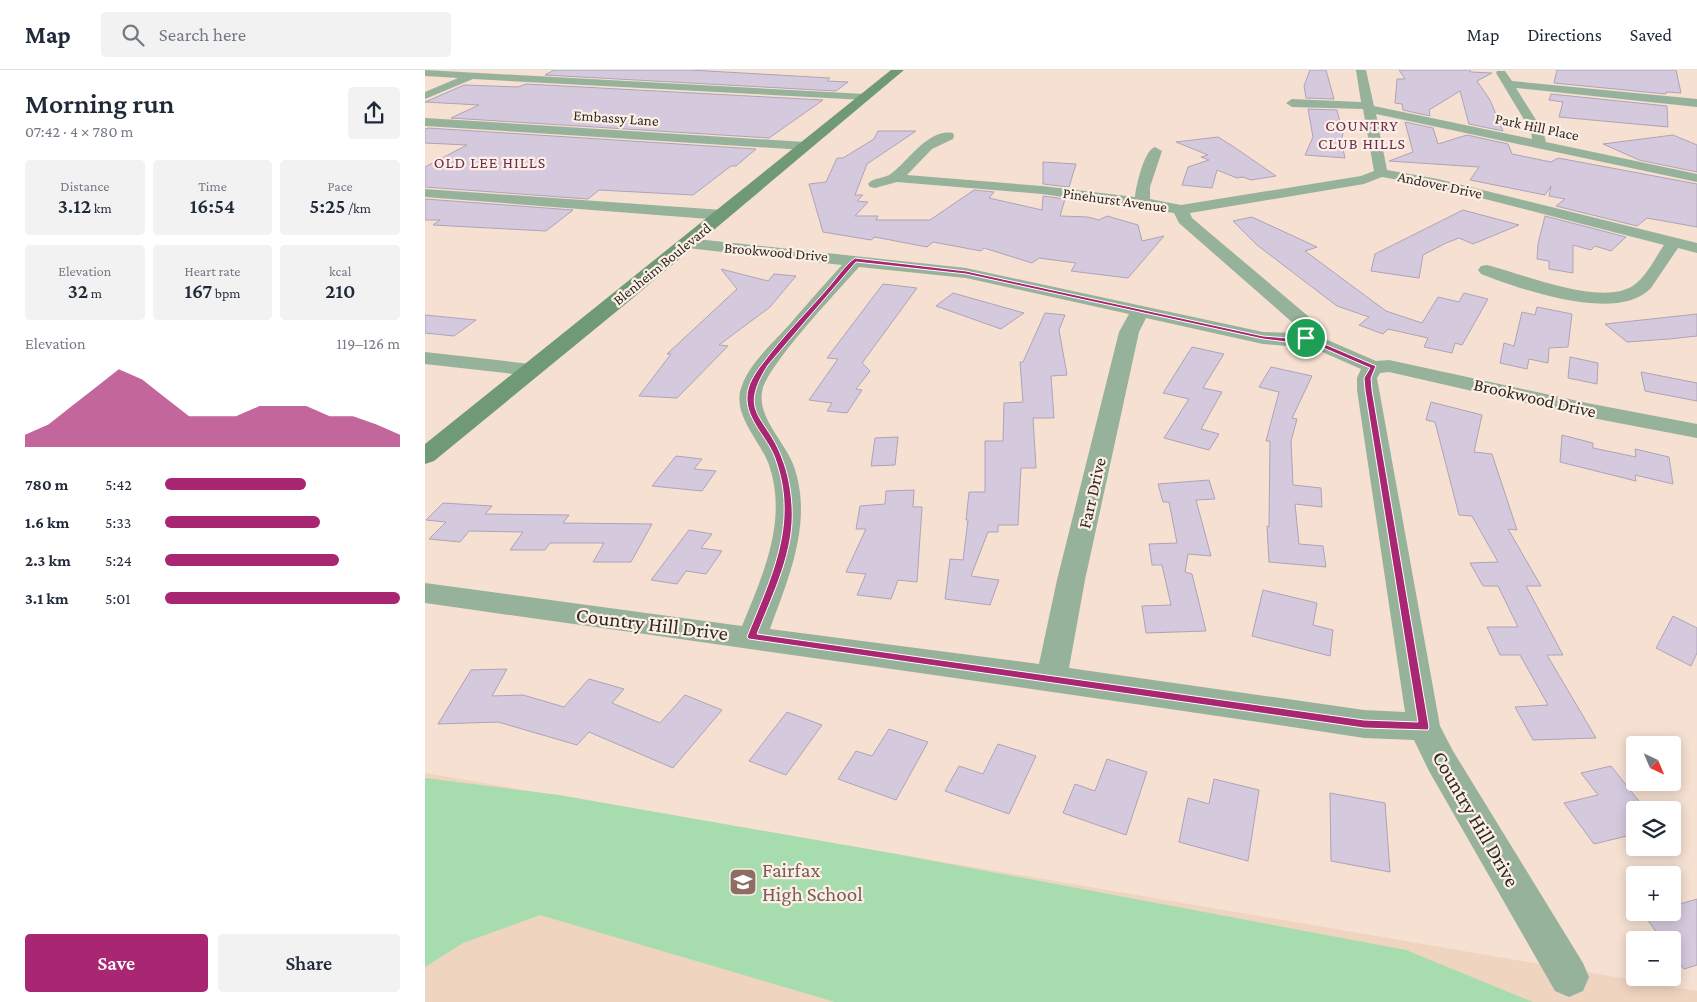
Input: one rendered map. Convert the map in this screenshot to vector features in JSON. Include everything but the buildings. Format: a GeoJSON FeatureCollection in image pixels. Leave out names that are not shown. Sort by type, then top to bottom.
{"type":"FeatureCollection","features":[{"type":"Feature","properties":{"kind":"main road","name":"Blenheim Boulevard"},"geometry":{"type":"LineString","coordinates":[[425,456],[898,70]]}},
{"type":"Feature","properties":{"kind":"street"},"geometry":{"type":"LineString","coordinates":[[425,96],[487,70]]}},
{"type":"Feature","properties":{"kind":"street"},"geometry":{"type":"LineString","coordinates":[[1361,70],[1381,173]]}},
{"type":"Feature","properties":{"kind":"street"},"geometry":{"type":"LineString","coordinates":[[1499,70],[1537,131],[1540,144]]}},
{"type":"Feature","properties":{"kind":"street"},"geometry":{"type":"LineString","coordinates":[[425,72],[865,97]]}},
{"type":"Feature","properties":{"kind":"street"},"geometry":{"type":"LineString","coordinates":[[1508,84],[1697,103]]}},
{"type":"Feature","properties":{"kind":"street","name":"Park Hill Place"},"geometry":{"type":"LineString","coordinates":[[1292,103],[1368,108],[1697,178]]}},
{"type":"Feature","properties":{"kind":"street","name":"Embassy Lane"},"geometry":{"type":"LineString","coordinates":[[425,122],[805,146]]}},
{"type":"Feature","properties":{"kind":"street"},"geometry":{"type":"LineString","coordinates":[[875,184],[896,178],[927,146],[949,136]]}},
{"type":"Feature","properties":{"kind":"street"},"geometry":{"type":"LineString","coordinates":[[1142,202],[1143,187],[1155,151]]}},
{"type":"Feature","properties":{"kind":"street","name":"Andover Drive"},"geometry":{"type":"LineString","coordinates":[[1181,210],[1364,180],[1381,173],[1438,183],[1697,248]]}},
{"type":"Feature","properties":{"kind":"street","name":"Pinehurst Avenue"},"geometry":{"type":"LineString","coordinates":[[896,178],[1043,190],[1142,202],[1181,210],[1185,220],[1301,320],[1307,330],[1306,338]]}},
{"type":"Feature","properties":{"kind":"street","name":"Brookwood Drive"},"geometry":{"type":"LineString","coordinates":[[425,193],[722,215]]}},
{"type":"Feature","properties":{"kind":"street"},"geometry":{"type":"LineString","coordinates":[[1487,270],[1517,282],[1536,287],[1599,297],[1623,296],[1641,289],[1674,242]]}},
{"type":"Feature","properties":{"kind":"street","name":"Brookwood Drive"},"geometry":{"type":"LineString","coordinates":[[687,243],[966,273],[1263,338],[1287,340],[1306,338]]}},
{"type":"Feature","properties":{"kind":"street"},"geometry":{"type":"LineString","coordinates":[[752,637],[781,562],[787,534],[789,508],[786,481],[778,457],[751,409],[750,397],[753,384],[765,364],[855,260]]}},
{"type":"Feature","properties":{"kind":"street","name":"Farr Drive"},"geometry":{"type":"LineString","coordinates":[[1051,678],[1073,570],[1129,332],[1141,310]]}},
{"type":"Feature","properties":{"kind":"street"},"geometry":{"type":"LineString","coordinates":[[1306,338],[1373,367],[1367,378],[1368,390],[1424,727]]}},
{"type":"Feature","properties":{"kind":"street"},"geometry":{"type":"LineString","coordinates":[[425,358],[531,370]]}},
{"type":"Feature","properties":{"kind":"street","name":"Brookwood Drive"},"geometry":{"type":"LineString","coordinates":[[1373,367],[1389,366],[1587,410],[1697,430]]}},
{"type":"Feature","properties":{"kind":"street","name":"Country Hill Drive"},"geometry":{"type":"LineString","coordinates":[[425,592],[624,621],[1051,678],[1364,724],[1424,727],[1441,761],[1569,977]]}},
{"type":"Feature","properties":{"kind":"shaded area","name":"Fairfax High School"},"geometry":{"type":"Polygon","coordinates":[[[425,773],[1626,979],[1626,986],[1668,986],[1697,991],[1697,1002],[425,1002],[425,773]]]}},
{"type":"Feature","properties":{"kind":"green space","name":"Fairfax High School"},"geometry":{"type":"Polygon","coordinates":[[[425,778],[559,795],[896,854],[1406,950],[1533,1002],[835,1002],[540,915],[463,943],[425,967],[425,778]]]}},
{"type":"Feature","properties":{"kind":"place","name":"Fairfax High School"},"geometry":{"type":"Point","coordinates":[743,882]}},
{"type":"Feature","properties":{"kind":"district","name":"COUNTRY CLUB HILLS"},"geometry":{"type":"Point","coordinates":[1362,134]}},
{"type":"Feature","properties":{"kind":"district","name":"OLD LEE HILLS"},"geometry":{"type":"Point","coordinates":[490,162]}},
{"type":"Feature","properties":{"kind":"route"},"geometry":{"type":"LineString","coordinates":[[855,260],[903,264],[966,273],[1263,338],[1297,340],[1306,338],[1373,367],[1367,378],[1368,390],[1424,727],[1364,724],[752,637],[781,562],[787,534],[789,508],[786,481],[778,457],[751,409],[750,397],[753,384],[765,364],[855,260]]}}]}
